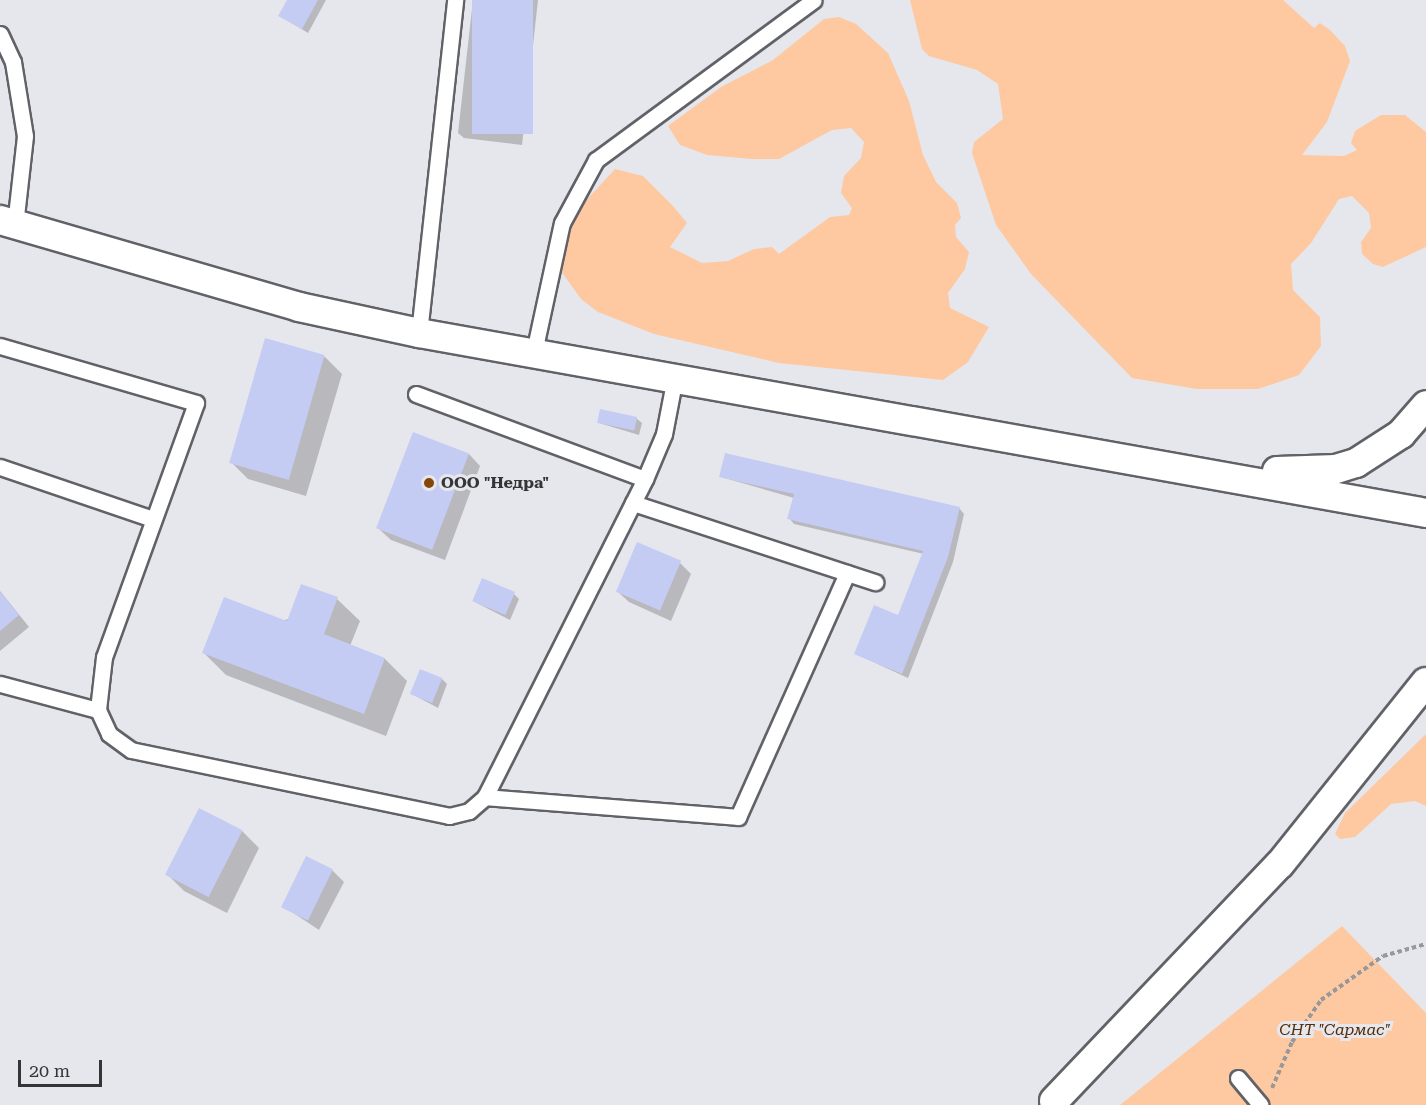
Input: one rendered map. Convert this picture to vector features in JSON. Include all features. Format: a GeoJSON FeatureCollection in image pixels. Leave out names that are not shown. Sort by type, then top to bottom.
{"type":"FeatureCollection","features":[{"type":"Feature","properties":{"kind":"street"},"geometry":{"type":"LineString","coordinates":[[8,222],[299,307],[419,333],[1146,460],[1426,513]]}},
{"type":"Feature","properties":{"kind":"street"},"geometry":{"type":"LineString","coordinates":[[1146,460],[1300,472],[1336,469],[1378,451],[1426,405]]}},
{"type":"Feature","properties":{"kind":"street"},"geometry":{"type":"LineString","coordinates":[[1054,1101],[1280,864],[1426,682]]}},
{"type":"Feature","properties":{"kind":"lane"},"geometry":{"type":"LineString","coordinates":[[419,333],[455,0]]}},
{"type":"Feature","properties":{"kind":"lane"},"geometry":{"type":"LineString","coordinates":[[534,352],[562,224],[596,160],[814,0]]}},
{"type":"Feature","properties":{"kind":"lane"},"geometry":{"type":"LineString","coordinates":[[0,34],[13,62],[25,136],[8,222]]}},
{"type":"Feature","properties":{"kind":"lane"},"geometry":{"type":"LineString","coordinates":[[0,346],[196,403],[104,657],[98,710],[109,734],[132,750],[448,816],[469,811],[485,797],[645,479],[664,434],[675,377]]}},
{"type":"Feature","properties":{"kind":"lane"},"geometry":{"type":"LineString","coordinates":[[416,394],[645,479]]}},
{"type":"Feature","properties":{"kind":"lane"},"geometry":{"type":"LineString","coordinates":[[0,467],[153,519]]}},
{"type":"Feature","properties":{"kind":"lane"},"geometry":{"type":"LineString","coordinates":[[633,503],[875,582]]}},
{"type":"Feature","properties":{"kind":"lane"},"geometry":{"type":"LineString","coordinates":[[485,797],[738,817],[847,573]]}},
{"type":"Feature","properties":{"kind":"lane"},"geometry":{"type":"LineString","coordinates":[[0,684],[98,710]]}},
{"type":"Feature","properties":{"kind":"lane"},"geometry":{"type":"LineString","coordinates":[[1238,1078],[1265,1100]]}},
{"type":"Feature","properties":{"kind":"path"},"geometry":{"type":"LineString","coordinates":[[1265,1100],[1292,1042],[1322,1000],[1383,956],[1426,944]]}},
{"type":"Feature","properties":{"kind":"green space"},"geometry":{"type":"Polygon","coordinates":[[[910,0],[1283,0],[1314,28],[1320,23],[1330,30],[1345,46],[1350,61],[1327,122],[1302,155],[1344,156],[1357,150],[1351,143],[1355,131],[1381,115],[1405,115],[1426,132],[1426,247],[1383,267],[1373,264],[1362,254],[1361,242],[1371,228],[1369,213],[1352,196],[1339,199],[1311,243],[1291,264],[1293,290],[1320,317],[1321,346],[1299,375],[1258,389],[1197,389],[1132,378],[1031,274],[996,225],[972,153],[974,142],[1003,119],[998,84],[977,70],[929,56],[922,49],[910,0]]]}},
{"type":"Feature","properties":{"kind":"green space"},"geometry":{"type":"Polygon","coordinates":[[[839,17],[856,24],[888,53],[909,101],[923,155],[936,182],[957,203],[961,218],[955,225],[956,237],[969,252],[965,269],[948,293],[950,308],[989,327],[968,362],[943,380],[779,363],[654,334],[598,312],[581,299],[561,271],[564,244],[581,206],[615,169],[643,176],[673,206],[687,223],[670,247],[702,263],[728,261],[754,249],[772,247],[779,254],[830,217],[849,215],[852,208],[841,193],[844,176],[861,158],[864,142],[851,128],[832,130],[779,159],[752,159],[707,155],[680,145],[668,126],[721,87],[773,60],[824,19],[839,17]]]}},
{"type":"Feature","properties":{"kind":"green space"},"geometry":{"type":"Polygon","coordinates":[[[1426,734],[1426,806],[1415,801],[1391,804],[1355,837],[1340,839],[1335,834],[1345,813],[1426,734]]]}},
{"type":"Feature","properties":{"kind":"green space","name":"СНТ \"Сармас\""},"geometry":{"type":"Polygon","coordinates":[[[1342,926],[1426,1013],[1426,1105],[1120,1105],[1342,926]]]}},
{"type":"Feature","properties":{"kind":"building"},"geometry":{"type":"Polygon","coordinates":[[[287,0],[318,0],[302,29],[278,16],[287,0]]]}},
{"type":"Feature","properties":{"kind":"building"},"geometry":{"type":"Polygon","coordinates":[[[472,0],[533,0],[533,134],[472,134],[472,0]]]}},
{"type":"Feature","properties":{"kind":"building"},"geometry":{"type":"Polygon","coordinates":[[[265,338],[325,355],[289,480],[229,463],[265,338]]]}},
{"type":"Feature","properties":{"kind":"building"},"geometry":{"type":"Polygon","coordinates":[[[600,409],[637,417],[634,431],[597,423],[600,409]]]}},
{"type":"Feature","properties":{"kind":"building"},"geometry":{"type":"Polygon","coordinates":[[[413,432],[469,454],[432,550],[376,528],[413,432]]]}},
{"type":"Feature","properties":{"kind":"building"},"geometry":{"type":"Polygon","coordinates":[[[725,453],[960,507],[948,557],[902,674],[854,654],[874,605],[898,615],[923,551],[787,519],[794,494],[719,477],[725,453]]]}},
{"type":"Feature","properties":{"kind":"building"},"geometry":{"type":"Polygon","coordinates":[[[637,542],[681,561],[660,610],[616,592],[637,542]]]}},
{"type":"Feature","properties":{"kind":"building"},"geometry":{"type":"Polygon","coordinates":[[[482,578],[515,592],[505,615],[472,601],[482,578]]]}},
{"type":"Feature","properties":{"kind":"building"},"geometry":{"type":"Polygon","coordinates":[[[301,584],[338,597],[324,634],[385,658],[364,714],[202,653],[224,597],[287,621],[301,584]]]}},
{"type":"Feature","properties":{"kind":"building"},"geometry":{"type":"Polygon","coordinates":[[[0,592],[19,615],[0,631],[0,592]]]}},
{"type":"Feature","properties":{"kind":"building"},"geometry":{"type":"Polygon","coordinates":[[[420,669],[442,678],[432,703],[410,694],[420,669]]]}},
{"type":"Feature","properties":{"kind":"building"},"geometry":{"type":"Polygon","coordinates":[[[199,808],[243,830],[209,897],[165,875],[199,808]]]}},
{"type":"Feature","properties":{"kind":"building"},"geometry":{"type":"Polygon","coordinates":[[[306,856],[333,869],[308,920],[281,907],[306,856]]]}},
{"type":"Feature","properties":{"kind":"place","name":"ООО \"Недра\""},"geometry":{"type":"Point","coordinates":[429,483]}}]}
